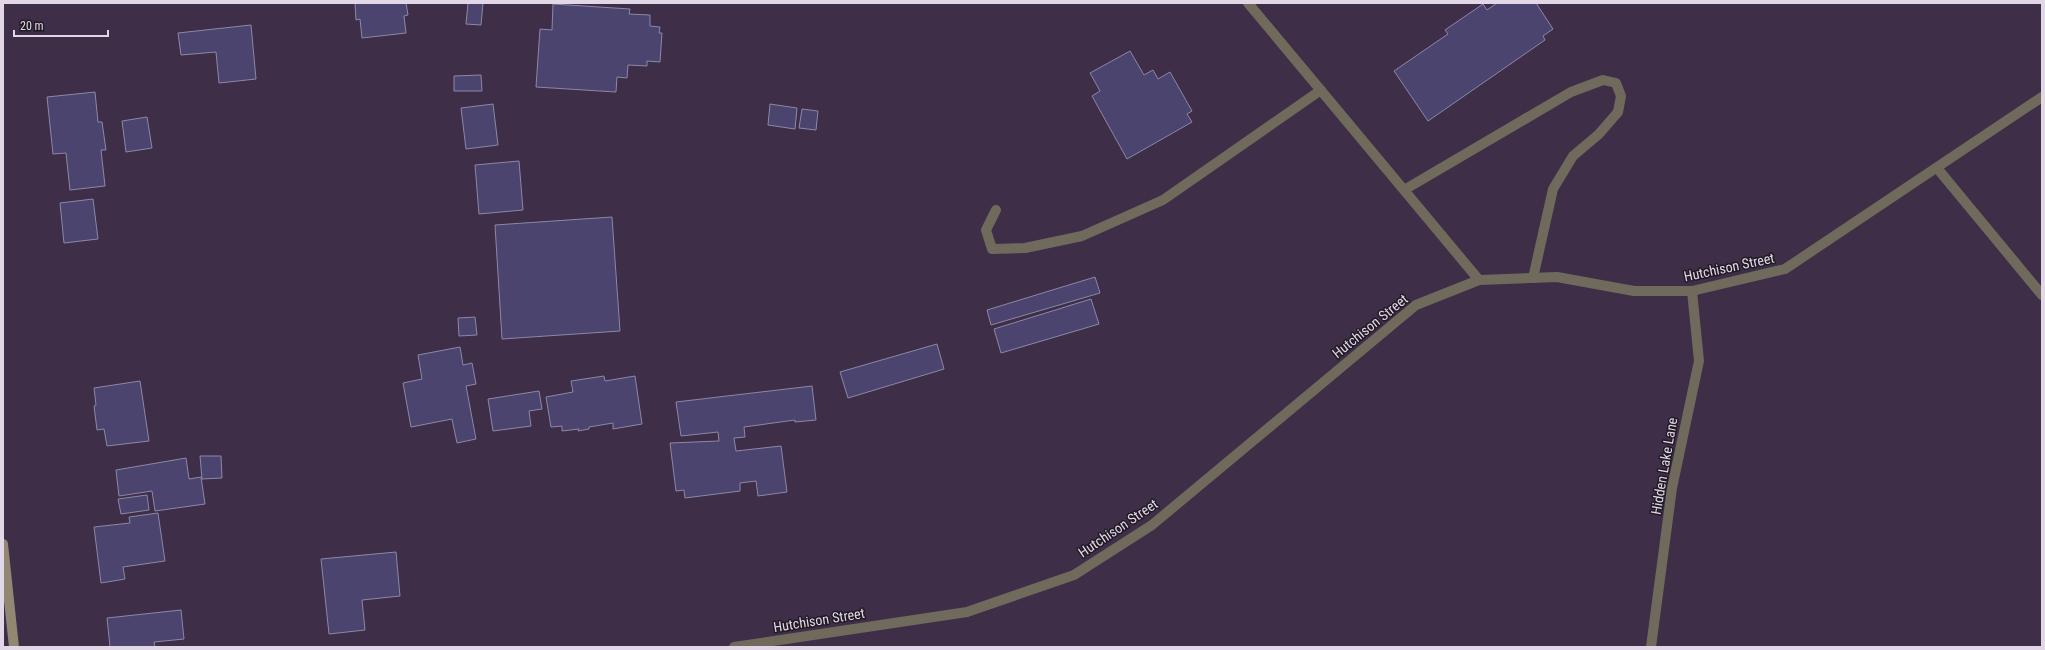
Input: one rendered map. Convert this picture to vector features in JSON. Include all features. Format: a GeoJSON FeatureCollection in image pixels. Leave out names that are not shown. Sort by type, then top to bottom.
{"type":"FeatureCollection","features":[{"type":"Feature","properties":{"kind":"street"},"geometry":{"type":"LineString","coordinates":[[1248,3],[1479,280]]}},
{"type":"Feature","properties":{"kind":"street"},"geometry":{"type":"LineString","coordinates":[[1404,190],[1570,92],[1603,80],[1616,83],[1621,96],[1618,112],[1599,134],[1573,156],[1553,189],[1533,278]]}},
{"type":"Feature","properties":{"kind":"street"},"geometry":{"type":"LineString","coordinates":[[996,210],[986,230],[992,249],[1025,248],[1082,236],[1164,200],[1320,90]]}},
{"type":"Feature","properties":{"kind":"street","name":"Hutchison Street"},"geometry":{"type":"LineString","coordinates":[[734,647],[967,612],[1074,575],[1152,525],[1416,305],[1479,280],[1557,278],[1634,291],[1692,291],[1785,269],[2042,97]]}},
{"type":"Feature","properties":{"kind":"street"},"geometry":{"type":"LineString","coordinates":[[1937,168],[2042,295]]}},
{"type":"Feature","properties":{"kind":"street","name":"Hidden Lake Lane"},"geometry":{"type":"LineString","coordinates":[[1651,647],[1672,488],[1699,361],[1692,291]]}},
{"type":"Feature","properties":{"kind":"street"},"geometry":{"type":"LineString","coordinates":[[3,544],[14,647]]}},
{"type":"Feature","properties":{"kind":"building"},"geometry":{"type":"Polygon","coordinates":[[[355,3],[406,3],[408,15],[404,16],[406,33],[362,38],[360,19],[356,20],[355,3]]]}},
{"type":"Feature","properties":{"kind":"building"},"geometry":{"type":"Polygon","coordinates":[[[468,3],[483,3],[481,25],[466,24],[468,3]]]}},
{"type":"Feature","properties":{"kind":"building"},"geometry":{"type":"Polygon","coordinates":[[[1497,3],[1536,3],[1553,29],[1543,36],[1545,40],[1428,121],[1394,71],[1448,34],[1445,30],[1483,4],[1487,10],[1497,3]]]}},
{"type":"Feature","properties":{"kind":"building"},"geometry":{"type":"Polygon","coordinates":[[[553,4],[630,9],[629,14],[650,15],[650,26],[660,27],[659,33],[662,33],[660,62],[647,61],[647,66],[628,65],[627,78],[617,77],[616,92],[536,87],[540,29],[552,30],[553,4]]]}},
{"type":"Feature","properties":{"kind":"building"},"geometry":{"type":"Polygon","coordinates":[[[251,25],[256,79],[219,83],[216,52],[181,55],[178,33],[251,25]]]}},
{"type":"Feature","properties":{"kind":"building"},"geometry":{"type":"Polygon","coordinates":[[[1130,51],[1144,75],[1153,70],[1158,79],[1170,72],[1192,111],[1187,114],[1192,122],[1127,159],[1092,96],[1100,91],[1090,73],[1130,51]]]}},
{"type":"Feature","properties":{"kind":"building"},"geometry":{"type":"Polygon","coordinates":[[[481,75],[482,91],[454,91],[454,76],[481,75]]]}},
{"type":"Feature","properties":{"kind":"building"},"geometry":{"type":"Polygon","coordinates":[[[95,92],[98,122],[102,122],[106,150],[101,150],[105,186],[70,190],[66,153],[53,154],[47,97],[95,92]]]}},
{"type":"Feature","properties":{"kind":"building"},"geometry":{"type":"Polygon","coordinates":[[[493,104],[498,145],[466,149],[461,108],[493,104]]]}},
{"type":"Feature","properties":{"kind":"building"},"geometry":{"type":"Polygon","coordinates":[[[770,104],[797,108],[795,129],[768,125],[770,104]]]}},
{"type":"Feature","properties":{"kind":"building"},"geometry":{"type":"Polygon","coordinates":[[[802,109],[818,111],[816,130],[799,128],[802,109]]]}},
{"type":"Feature","properties":{"kind":"building"},"geometry":{"type":"Polygon","coordinates":[[[147,117],[152,148],[126,152],[122,121],[147,117]]]}},
{"type":"Feature","properties":{"kind":"building"},"geometry":{"type":"Polygon","coordinates":[[[519,161],[523,210],[479,214],[475,165],[519,161]]]}},
{"type":"Feature","properties":{"kind":"building"},"geometry":{"type":"Polygon","coordinates":[[[93,199],[98,239],[64,243],[60,203],[93,199]]]}},
{"type":"Feature","properties":{"kind":"building"},"geometry":{"type":"Polygon","coordinates":[[[612,217],[620,331],[502,339],[495,225],[612,217]]]}},
{"type":"Feature","properties":{"kind":"building"},"geometry":{"type":"Polygon","coordinates":[[[1095,277],[1100,293],[991,325],[987,310],[1095,277]]]}},
{"type":"Feature","properties":{"kind":"building"},"geometry":{"type":"Polygon","coordinates":[[[1091,299],[1099,324],[1001,353],[994,329],[1091,299]]]}},
{"type":"Feature","properties":{"kind":"building"},"geometry":{"type":"Polygon","coordinates":[[[475,317],[477,335],[459,336],[458,318],[475,317]]]}},
{"type":"Feature","properties":{"kind":"building"},"geometry":{"type":"Polygon","coordinates":[[[937,344],[944,369],[848,398],[840,372],[937,344]]]}},
{"type":"Feature","properties":{"kind":"building"},"geometry":{"type":"Polygon","coordinates":[[[460,347],[463,365],[472,363],[476,384],[466,386],[476,439],[457,443],[452,419],[411,427],[403,383],[422,379],[418,355],[460,347]]]}},
{"type":"Feature","properties":{"kind":"building"},"geometry":{"type":"Polygon","coordinates":[[[604,376],[605,381],[635,376],[642,424],[613,429],[613,423],[589,427],[589,429],[578,431],[579,429],[562,431],[562,426],[551,427],[546,397],[573,392],[571,381],[604,376]]]}},
{"type":"Feature","properties":{"kind":"building"},"geometry":{"type":"Polygon","coordinates":[[[140,381],[149,441],[107,446],[104,429],[97,430],[94,406],[96,405],[94,388],[140,381]]]}},
{"type":"Feature","properties":{"kind":"building"},"geometry":{"type":"Polygon","coordinates":[[[812,386],[816,420],[795,422],[795,420],[744,427],[745,437],[734,438],[736,451],[781,446],[787,492],[758,496],[756,481],[740,483],[740,491],[685,498],[684,490],[676,491],[670,443],[719,441],[718,432],[681,436],[676,402],[812,386]]]}},
{"type":"Feature","properties":{"kind":"building"},"geometry":{"type":"Polygon","coordinates":[[[539,391],[542,409],[529,411],[531,426],[493,431],[488,399],[539,391]]]}},
{"type":"Feature","properties":{"kind":"building"},"geometry":{"type":"Polygon","coordinates":[[[200,456],[221,456],[222,478],[202,479],[200,456]]]}},
{"type":"Feature","properties":{"kind":"building"},"geometry":{"type":"Polygon","coordinates":[[[186,458],[189,479],[201,477],[205,504],[155,511],[152,491],[119,496],[116,470],[186,458]]]}},
{"type":"Feature","properties":{"kind":"building"},"geometry":{"type":"Polygon","coordinates":[[[147,495],[149,510],[121,514],[118,499],[147,495]]]}},
{"type":"Feature","properties":{"kind":"building"},"geometry":{"type":"Polygon","coordinates":[[[158,513],[165,561],[123,567],[125,579],[101,583],[94,527],[130,523],[129,517],[158,513]]]}},
{"type":"Feature","properties":{"kind":"building"},"geometry":{"type":"Polygon","coordinates":[[[396,552],[400,596],[362,600],[365,630],[329,634],[321,559],[396,552]]]}},
{"type":"Feature","properties":{"kind":"building"},"geometry":{"type":"Polygon","coordinates":[[[181,610],[184,639],[154,642],[155,647],[110,647],[107,618],[181,610]]]}}]}
